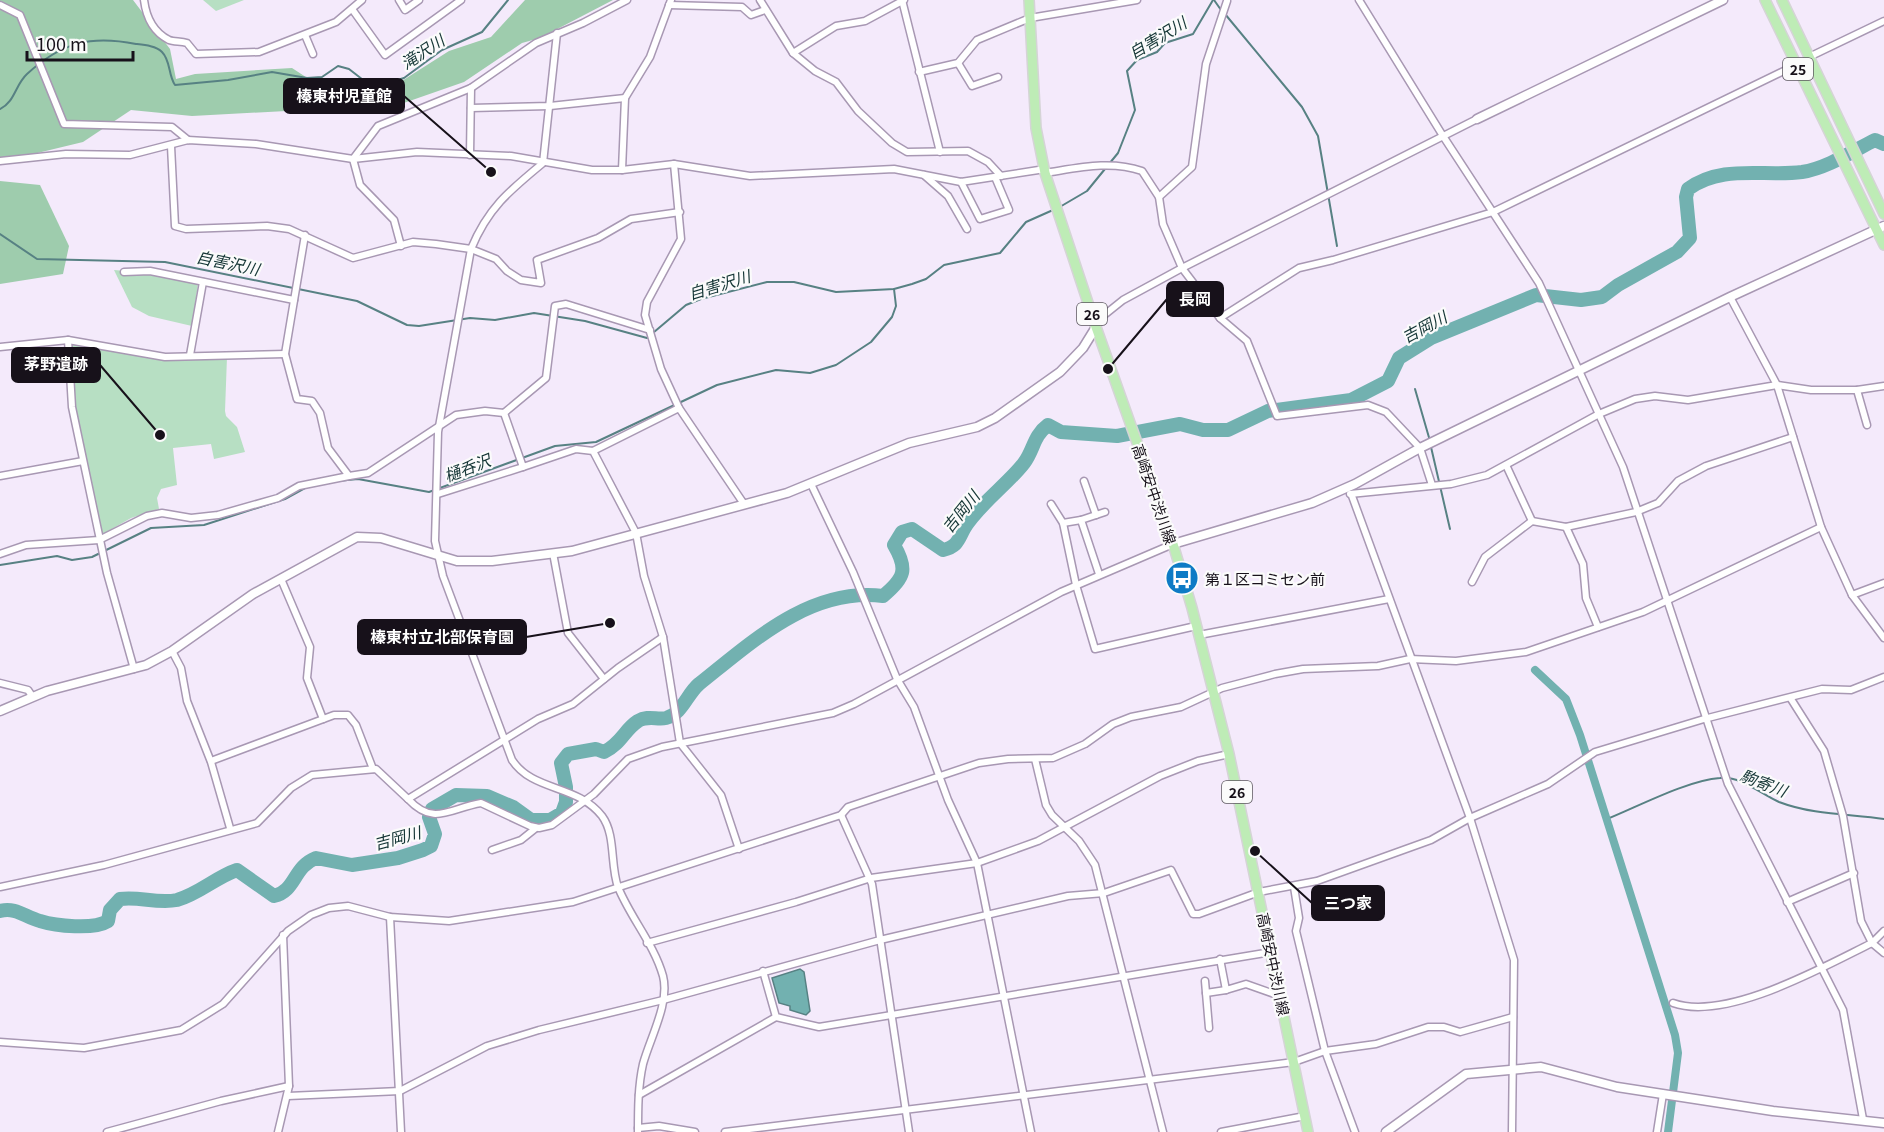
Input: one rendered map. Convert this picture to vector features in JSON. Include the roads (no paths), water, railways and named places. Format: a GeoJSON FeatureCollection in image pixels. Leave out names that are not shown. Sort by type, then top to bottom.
{"type":"FeatureCollection","features":[{"type":"Feature","properties":{"kind":"main road","name":"高崎安中渋川線"},"geometry":{"type":"LineString","coordinates":[[1029,0],[1036,128],[1045,171],[1096,327],[1173,544],[1198,630],[1229,754],[1308,1132]]}},
{"type":"Feature","properties":{"kind":"main road","name":"25"},"geometry":{"type":"LineString","coordinates":[[1765,0],[1844,166],[1880,228],[1884,245]]}},
{"type":"Feature","properties":{"kind":"main road","name":"25"},"geometry":{"type":"LineString","coordinates":[[1782,0],[1884,214]]}},
{"type":"Feature","properties":{"kind":"street"},"geometry":{"type":"LineString","coordinates":[[144,0],[150,23],[157,31],[170,41],[187,43],[196,54],[259,52],[336,22],[362,0]]}},
{"type":"Feature","properties":{"kind":"street"},"geometry":{"type":"LineString","coordinates":[[399,0],[405,10],[419,0]]}},
{"type":"Feature","properties":{"kind":"street"},"geometry":{"type":"LineString","coordinates":[[352,9],[385,55],[461,0]]}},
{"type":"Feature","properties":{"kind":"street"},"geometry":{"type":"LineString","coordinates":[[353,159],[378,126],[471,88],[536,43],[583,24],[627,0]]}},
{"type":"Feature","properties":{"kind":"street"},"geometry":{"type":"LineString","coordinates":[[760,0],[793,53],[815,71],[836,82],[858,111],[892,143],[907,152],[968,151],[988,162],[998,176],[1009,210],[980,219],[961,182]]}},
{"type":"Feature","properties":{"kind":"street"},"geometry":{"type":"LineString","coordinates":[[793,53],[836,26],[865,21],[903,0],[940,152]]}},
{"type":"Feature","properties":{"kind":"street"},"geometry":{"type":"LineString","coordinates":[[919,72],[958,63],[977,40],[1030,18],[1137,0]]}},
{"type":"Feature","properties":{"kind":"street"},"geometry":{"type":"LineString","coordinates":[[1359,0],[1443,136],[1539,283],[1623,467],[1704,719],[1728,784],[1843,1010],[1863,1119]]}},
{"type":"Feature","properties":{"kind":"street"},"geometry":{"type":"LineString","coordinates":[[0,711],[32,696],[134,669],[172,651],[228,609],[357,537],[381,538],[457,561],[479,562],[582,548],[811,484],[909,443],[977,427],[995,418],[1060,372],[1083,348],[1103,316],[1124,300],[1182,268],[1443,136],[1722,0]]}},
{"type":"Feature","properties":{"kind":"street"},"geometry":{"type":"LineString","coordinates":[[1159,197],[1192,167],[1206,64],[1227,1]]}},
{"type":"Feature","properties":{"kind":"street"},"geometry":{"type":"LineString","coordinates":[[622,171],[625,98],[650,57],[670,2],[742,7],[751,15],[765,10]]}},
{"type":"Feature","properties":{"kind":"street"},"geometry":{"type":"LineString","coordinates":[[0,4],[20,15],[64,124],[172,127],[188,140]]}},
{"type":"Feature","properties":{"kind":"street"},"geometry":{"type":"LineString","coordinates":[[1809,57],[1884,21]]}},
{"type":"Feature","properties":{"kind":"street"},"geometry":{"type":"LineString","coordinates":[[557,33],[543,163],[503,195],[481,226],[471,249],[436,454],[438,494],[435,541],[465,639],[516,767],[529,778],[573,792],[603,817],[609,834],[619,887],[663,978],[663,1000],[643,1066],[638,1130],[659,1126],[694,1132]]}},
{"type":"Feature","properties":{"kind":"street"},"geometry":{"type":"LineString","coordinates":[[305,35],[313,54]]}},
{"type":"Feature","properties":{"kind":"street"},"geometry":{"type":"LineString","coordinates":[[958,63],[972,86],[998,77]]}},
{"type":"Feature","properties":{"kind":"street"},"geometry":{"type":"LineString","coordinates":[[1220,318],[1299,268],[1333,261],[1493,212],[1796,65]]}},
{"type":"Feature","properties":{"kind":"street"},"geometry":{"type":"LineString","coordinates":[[470,155],[471,88]]}},
{"type":"Feature","properties":{"kind":"street"},"geometry":{"type":"LineString","coordinates":[[471,108],[550,106],[625,98]]}},
{"type":"Feature","properties":{"kind":"street"},"geometry":{"type":"LineString","coordinates":[[0,161],[66,154],[130,155],[188,140],[256,144],[353,159],[417,152],[511,156],[543,163],[622,171],[674,164],[750,176],[894,169],[961,182],[1100,165],[1119,165],[1142,171],[1159,197],[1163,225],[1182,268],[1220,318],[1246,341],[1277,416],[1368,405],[1386,412],[1420,448],[1432,485]]}},
{"type":"Feature","properties":{"kind":"street"},"geometry":{"type":"LineString","coordinates":[[171,146],[175,226],[195,229],[267,226],[289,229],[353,258],[413,242],[471,249],[496,259],[507,271],[521,280],[541,283],[537,260],[598,238],[631,219],[680,212]]}},
{"type":"Feature","properties":{"kind":"street"},"geometry":{"type":"LineString","coordinates":[[353,159],[360,185],[394,220],[402,246]]}},
{"type":"Feature","properties":{"kind":"street"},"geometry":{"type":"LineString","coordinates":[[674,164],[681,239],[644,310],[661,369],[679,408],[744,504]]}},
{"type":"Feature","properties":{"kind":"street"},"geometry":{"type":"LineString","coordinates":[[923,174],[948,196],[967,229]]}},
{"type":"Feature","properties":{"kind":"street"},"geometry":{"type":"LineString","coordinates":[[492,850],[521,840],[536,828],[552,825],[585,800],[628,759],[680,743],[833,713],[1099,574],[1173,544],[1312,503],[1730,297],[1880,228]]}},
{"type":"Feature","properties":{"kind":"street"},"geometry":{"type":"LineString","coordinates":[[305,235],[285,354],[297,399],[312,401],[320,413],[328,448],[349,476]]}},
{"type":"Feature","properties":{"kind":"street"},"geometry":{"type":"LineString","coordinates":[[124,272],[150,271],[295,299]]}},
{"type":"Feature","properties":{"kind":"street"},"geometry":{"type":"LineString","coordinates":[[190,355],[202,282]]}},
{"type":"Feature","properties":{"kind":"street"},"geometry":{"type":"LineString","coordinates":[[1730,297],[1777,385],[1821,527],[1852,596],[1884,638]]}},
{"type":"Feature","properties":{"kind":"street"},"geometry":{"type":"LineString","coordinates":[[0,554],[26,545],[99,540],[147,516],[162,513],[191,518],[212,516],[278,498],[299,486],[368,473],[456,415],[486,411],[504,413],[546,378],[555,306],[566,304],[650,330]]}},
{"type":"Feature","properties":{"kind":"street"},"geometry":{"type":"LineString","coordinates":[[0,348],[68,340],[165,357],[285,354]]}},
{"type":"Feature","properties":{"kind":"street"},"geometry":{"type":"LineString","coordinates":[[68,340],[72,407],[99,540],[134,669]]}},
{"type":"Feature","properties":{"kind":"street"},"geometry":{"type":"LineString","coordinates":[[1352,495],[1432,485],[1487,474],[1599,414],[1635,399],[1655,396],[1688,400],[1777,385],[1811,390],[1857,390],[1884,386]]}},
{"type":"Feature","properties":{"kind":"street"},"geometry":{"type":"LineString","coordinates":[[1857,390],[1868,425]]}},
{"type":"Feature","properties":{"kind":"street"},"geometry":{"type":"LineString","coordinates":[[438,494],[576,449],[593,451],[679,408]]}},
{"type":"Feature","properties":{"kind":"street"},"geometry":{"type":"LineString","coordinates":[[504,413],[523,467]]}},
{"type":"Feature","properties":{"kind":"street"},"geometry":{"type":"LineString","coordinates":[[1472,582],[1485,557],[1532,521],[1566,527],[1636,512],[1658,503],[1678,482],[1706,466],[1793,437]]}},
{"type":"Feature","properties":{"kind":"street"},"geometry":{"type":"LineString","coordinates":[[593,451],[636,533],[644,576],[663,637],[680,743],[721,795],[739,849]]}},
{"type":"Feature","properties":{"kind":"street"},"geometry":{"type":"LineString","coordinates":[[0,476],[83,461]]}},
{"type":"Feature","properties":{"kind":"street"},"geometry":{"type":"LineString","coordinates":[[1506,465],[1532,521]]}},
{"type":"Feature","properties":{"kind":"street"},"geometry":{"type":"LineString","coordinates":[[1084,481],[1096,515]]}},
{"type":"Feature","properties":{"kind":"street"},"geometry":{"type":"LineString","coordinates":[[811,484],[853,572],[897,679],[914,707],[939,777],[976,863],[1031,1132]]}},
{"type":"Feature","properties":{"kind":"street"},"geometry":{"type":"LineString","coordinates":[[1344,488],[1352,495],[1470,818],[1514,960],[1512,1132]]}},
{"type":"Feature","properties":{"kind":"street"},"geometry":{"type":"LineString","coordinates":[[1051,504],[1063,523],[1076,585],[1095,649],[1389,599]]}},
{"type":"Feature","properties":{"kind":"street"},"geometry":{"type":"LineString","coordinates":[[1063,523],[1105,512]]}},
{"type":"Feature","properties":{"kind":"street"},"geometry":{"type":"LineString","coordinates":[[1081,520],[1099,574]]}},
{"type":"Feature","properties":{"kind":"street"},"geometry":{"type":"LineString","coordinates":[[1566,527],[1583,564],[1586,598],[1598,627]]}},
{"type":"Feature","properties":{"kind":"street"},"geometry":{"type":"LineString","coordinates":[[0,1042],[84,1048],[181,1030],[222,1004],[283,936],[311,915],[329,908],[348,906],[390,917],[449,921],[573,902],[841,815],[848,807],[979,763],[1008,759],[1053,758],[1085,744],[1113,724],[1131,717],[1182,707],[1214,691],[1284,672],[1378,666],[1410,659],[1456,661],[1526,652],[1667,600],[1821,527]]}},
{"type":"Feature","properties":{"kind":"street"},"geometry":{"type":"LineString","coordinates":[[553,553],[568,633],[604,679]]}},
{"type":"Feature","properties":{"kind":"street"},"geometry":{"type":"LineString","coordinates":[[282,579],[310,647],[307,678],[323,719]]}},
{"type":"Feature","properties":{"kind":"street"},"geometry":{"type":"LineString","coordinates":[[1852,596],[1884,584]]}},
{"type":"Feature","properties":{"kind":"street"},"geometry":{"type":"LineString","coordinates":[[408,799],[538,719],[573,704],[663,637]]}},
{"type":"Feature","properties":{"kind":"street"},"geometry":{"type":"LineString","coordinates":[[172,651],[181,668],[187,700],[210,761],[230,828]]}},
{"type":"Feature","properties":{"kind":"street"},"geometry":{"type":"LineString","coordinates":[[288,1096],[400,1091],[487,1046],[539,1030],[663,1000],[763,971],[987,914],[1068,896],[1104,893],[1171,870],[1193,914],[1259,892],[1294,887],[1431,840],[1470,818],[1548,783],[1579,765],[1594,752],[1704,719],[1791,699],[1822,689],[1851,690],[1884,677]]}},
{"type":"Feature","properties":{"kind":"street"},"geometry":{"type":"LineString","coordinates":[[0,683],[28,690],[32,696]]}},
{"type":"Feature","properties":{"kind":"street"},"geometry":{"type":"LineString","coordinates":[[1791,699],[1824,751],[1843,816],[1861,921],[1872,943],[1884,953]]}},
{"type":"Feature","properties":{"kind":"street"},"geometry":{"type":"LineString","coordinates":[[210,761],[334,715],[348,716],[356,725],[373,769]]}},
{"type":"Feature","properties":{"kind":"street"},"geometry":{"type":"LineString","coordinates":[[647,943],[796,902],[871,878],[976,863],[1038,841],[1160,776],[1198,761],[1229,754]]}},
{"type":"Feature","properties":{"kind":"street"},"geometry":{"type":"LineString","coordinates":[[1035,759],[1046,805],[1052,815],[1066,826],[1095,865],[1104,893],[1163,1132]]}},
{"type":"Feature","properties":{"kind":"street"},"geometry":{"type":"LineString","coordinates":[[0,887],[104,865],[230,828],[257,823],[291,788],[312,775],[373,769],[386,775],[418,810],[437,816],[481,803],[536,828]]}},
{"type":"Feature","properties":{"kind":"street"},"geometry":{"type":"LineString","coordinates":[[841,815],[871,878],[909,1132]]}},
{"type":"Feature","properties":{"kind":"street"},"geometry":{"type":"LineString","coordinates":[[1787,903],[1854,873]]}},
{"type":"Feature","properties":{"kind":"street"},"geometry":{"type":"LineString","coordinates":[[1294,887],[1299,918],[1296,931],[1325,1052],[1355,1132]]}},
{"type":"Feature","properties":{"kind":"street"},"geometry":{"type":"LineString","coordinates":[[390,917],[402,1132]]}},
{"type":"Feature","properties":{"kind":"street"},"geometry":{"type":"LineString","coordinates":[[1672,1003],[1688,1008],[1733,1003],[1821,968],[1872,943],[1884,931]]}},
{"type":"Feature","properties":{"kind":"street"},"geometry":{"type":"LineString","coordinates":[[278,1132],[289,1086],[283,936]]}},
{"type":"Feature","properties":{"kind":"street"},"geometry":{"type":"LineString","coordinates":[[639,1095],[776,1017],[819,1027],[1271,952]]}},
{"type":"Feature","properties":{"kind":"street"},"geometry":{"type":"LineString","coordinates":[[1220,959],[1226,990]]}},
{"type":"Feature","properties":{"kind":"street"},"geometry":{"type":"LineString","coordinates":[[763,971],[776,1017]]}},
{"type":"Feature","properties":{"kind":"street"},"geometry":{"type":"LineString","coordinates":[[1205,981],[1209,1028]]}},
{"type":"Feature","properties":{"kind":"street"},"geometry":{"type":"LineString","coordinates":[[1206,993],[1246,984],[1280,996]]}},
{"type":"Feature","properties":{"kind":"street"},"geometry":{"type":"LineString","coordinates":[[724,1132],[769,1129],[1294,1062],[1325,1052],[1377,1044],[1428,1027],[1444,1027],[1460,1032],[1513,1017]]}},
{"type":"Feature","properties":{"kind":"street"},"geometry":{"type":"LineString","coordinates":[[1386,1132],[1458,1078],[1476,1071],[1541,1067],[1617,1088],[1773,1111],[1884,1123]]}},
{"type":"Feature","properties":{"kind":"street"},"geometry":{"type":"LineString","coordinates":[[107,1132],[221,1101],[289,1086]]}},
{"type":"Feature","properties":{"kind":"street"},"geometry":{"type":"LineString","coordinates":[[1657,1132],[1663,1094]]}},
{"type":"Feature","properties":{"kind":"street"},"geometry":{"type":"LineString","coordinates":[[1221,1132],[1305,1116]]}},
{"type":"Feature","properties":{"kind":"waterway","name":"滝沢川"},"geometry":{"type":"LineString","coordinates":[[0,109],[9,102],[23,78],[52,55],[78,44],[105,40],[157,48],[167,60],[175,85],[228,80],[272,72],[307,78],[322,77],[338,66],[349,69],[367,83],[384,84],[404,78],[442,50],[482,32],[508,0]]}},
{"type":"Feature","properties":{"kind":"waterway","name":"自害沢川"},"geometry":{"type":"LineString","coordinates":[[1058,208],[1087,191],[1118,153],[1135,110],[1127,71],[1137,60],[1157,52],[1165,43],[1193,34],[1213,0]]}},
{"type":"Feature","properties":{"kind":"waterway"},"geometry":{"type":"LineString","coordinates":[[1214,0],[1221,10]]}},
{"type":"Feature","properties":{"kind":"waterway"},"geometry":{"type":"LineString","coordinates":[[1225,14],[1302,107],[1318,136],[1337,246]]}},
{"type":"Feature","properties":{"kind":"waterway","name":"吉岡川"},"geometry":{"type":"LineString","coordinates":[[0,911],[16,911],[47,923],[94,926],[108,921],[110,910],[120,899],[177,900],[237,870],[274,896],[287,889],[303,867],[316,858],[352,865],[398,858],[431,846],[435,834],[429,817],[432,809],[456,795],[487,796],[513,807],[531,820],[550,820],[562,813],[566,802],[566,787],[561,763],[568,754],[596,749],[604,752],[615,745],[638,721],[645,718],[672,716],[699,684],[740,651],[761,635],[807,609],[831,600],[856,595],[883,596],[896,584],[902,573],[901,561],[894,545],[902,532],[912,529],[943,550],[955,544],[976,512],[1024,463],[1036,438],[1048,425],[1061,432],[1117,436],[1180,424],[1203,430],[1228,430],[1268,411],[1351,400],[1388,381],[1399,358],[1431,338],[1536,295],[1581,300],[1602,297],[1618,285],[1677,252],[1690,238],[1686,197],[1688,189],[1701,181],[1729,174],[1802,172],[1830,163],[1875,140],[1884,144]]}},
{"type":"Feature","properties":{"kind":"waterway","name":"自害沢川"},"geometry":{"type":"LineString","coordinates":[[0,234],[37,259],[165,262],[357,301],[407,325],[419,326],[470,318],[495,320],[534,313],[585,321],[647,338],[686,305],[767,282],[794,282],[836,292],[894,289],[912,284],[926,279],[944,265],[1000,253],[1026,222],[1053,210]]}},
{"type":"Feature","properties":{"kind":"waterway","name":"樋呑沢"},"geometry":{"type":"LineString","coordinates":[[337,481],[358,479],[429,492],[555,446],[596,442],[717,385],[776,370],[810,373],[836,365],[871,342],[892,317],[896,306],[894,289]]}},
{"type":"Feature","properties":{"kind":"waterway"},"geometry":{"type":"LineString","coordinates":[[1415,389],[1430,441]]}},
{"type":"Feature","properties":{"kind":"waterway"},"geometry":{"type":"LineString","coordinates":[[1431,447],[1450,529]]}},
{"type":"Feature","properties":{"kind":"waterway","name":"樋呑沢"},"geometry":{"type":"LineString","coordinates":[[0,565],[57,556],[72,560],[92,557],[151,528],[204,525],[285,499],[305,488]]}},
{"type":"Feature","properties":{"kind":"waterway"},"geometry":{"type":"LineString","coordinates":[[1535,670],[1566,699],[1580,735],[1675,1035],[1678,1053],[1668,1132]]}},
{"type":"Feature","properties":{"kind":"waterway","name":"駒寄川"},"geometry":{"type":"LineString","coordinates":[[1607,819],[1678,789],[1720,778],[1736,780],[1779,802],[1792,806],[1818,812],[1884,819]]}},
{"type":"Feature","properties":{"kind":"place","name":"榛東村児童館"},"geometry":{"type":"Point","coordinates":[491,172]}},
{"type":"Feature","properties":{"kind":"place","name":"長岡"},"geometry":{"type":"Point","coordinates":[1108,369]}},
{"type":"Feature","properties":{"kind":"place","name":"茅野遺跡"},"geometry":{"type":"Point","coordinates":[160,435]}},
{"type":"Feature","properties":{"kind":"place","name":"第１区コミセン前"},"geometry":{"type":"Point","coordinates":[1182,578]}},
{"type":"Feature","properties":{"kind":"place","name":"榛東村立北部保育園"},"geometry":{"type":"Point","coordinates":[610,623]}},
{"type":"Feature","properties":{"kind":"place","name":"三つ家"},"geometry":{"type":"Point","coordinates":[1255,851]}}]}
